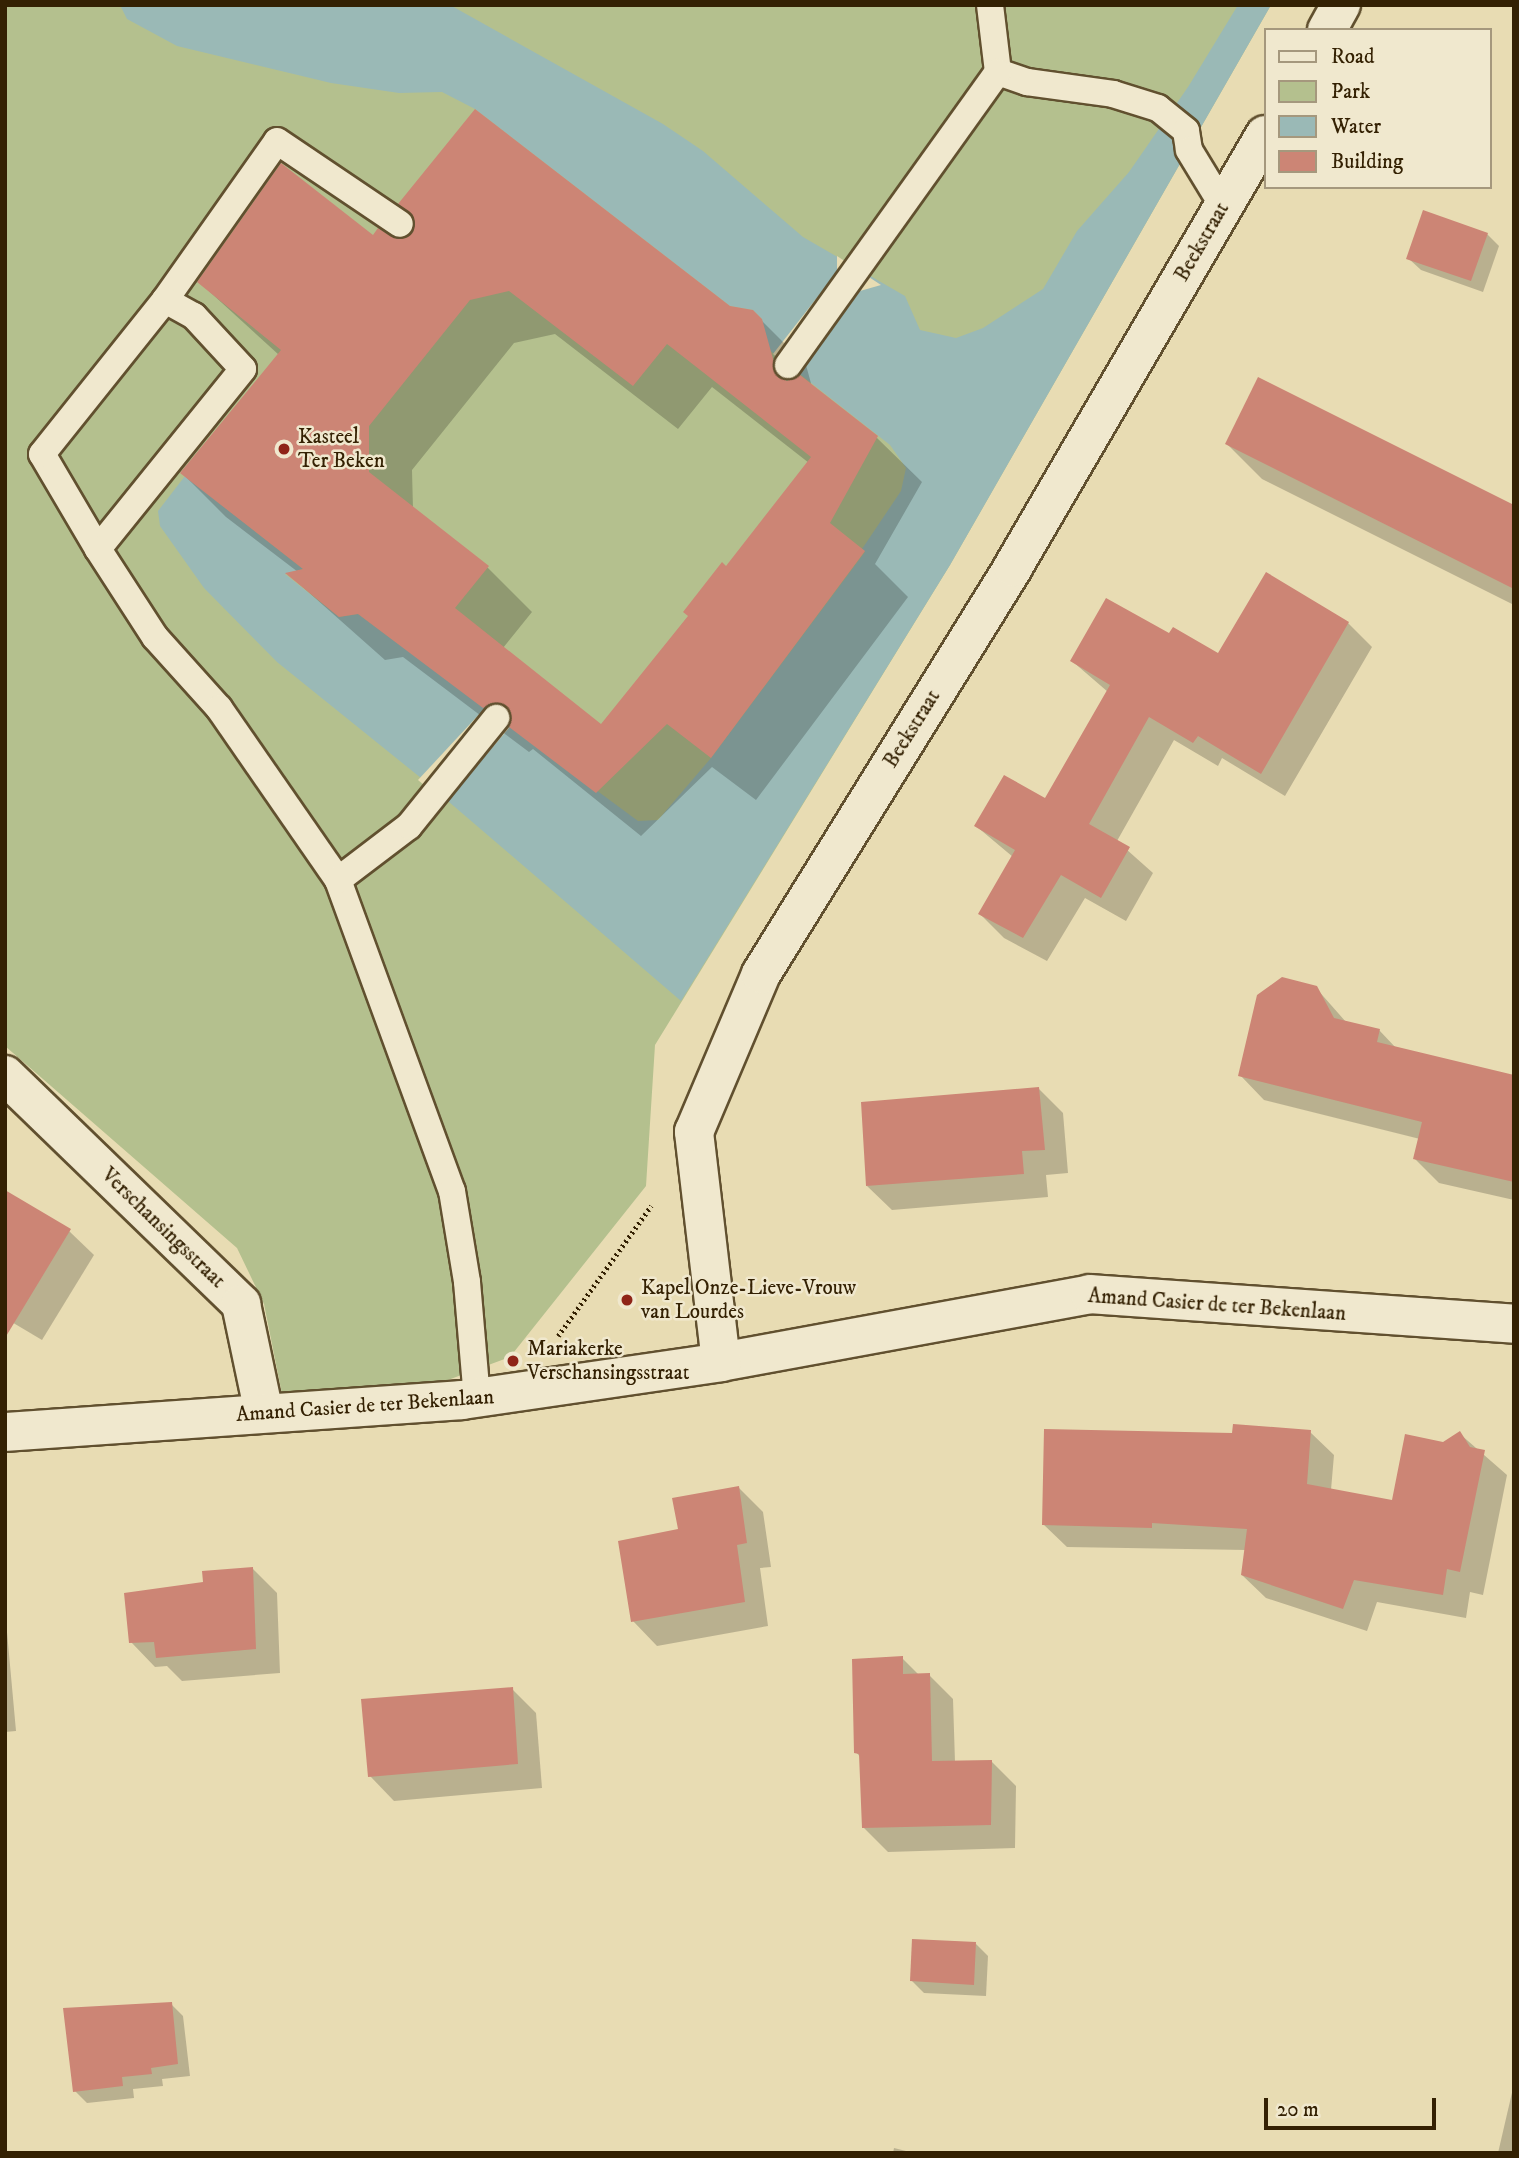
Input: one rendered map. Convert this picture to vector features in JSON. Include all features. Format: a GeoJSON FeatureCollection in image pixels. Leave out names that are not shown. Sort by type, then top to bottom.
{"type":"FeatureCollection","features":[{"type":"Feature","properties":{"kind":"street"},"geometry":{"type":"LineString","coordinates":[[1328,28],[1340,5]]}},
{"type":"Feature","properties":{"kind":"street","name":"Beekstraat"},"geometry":{"type":"LineString","coordinates":[[720,1362],[694,1132],[761,974],[1013,566],[1264,137]]}},
{"type":"Feature","properties":{"kind":"street","name":"Verschansingsstraat"},"geometry":{"type":"LineString","coordinates":[[5,1075],[241,1304],[264,1413]]}},
{"type":"Feature","properties":{"kind":"street","name":"Amand Casier de ter Bekenlaan"},"geometry":{"type":"LineString","coordinates":[[5,1432],[477,1398],[720,1362],[1090,1294],[1514,1324]]}},
{"type":"Feature","properties":{"kind":"lane"},"geometry":{"type":"LineString","coordinates":[[788,365],[998,72],[990,5]]}},
{"type":"Feature","properties":{"kind":"lane"},"geometry":{"type":"LineString","coordinates":[[998,72],[1027,82],[1113,94],[1158,108],[1186,131],[1189,150],[1223,206]]}},
{"type":"Feature","properties":{"kind":"lane"},"geometry":{"type":"LineString","coordinates":[[401,224],[277,141],[165,300],[42,454],[98,549],[155,637],[219,708],[338,880],[452,1191],[467,1282],[477,1398]]}},
{"type":"Feature","properties":{"kind":"lane"},"geometry":{"type":"LineString","coordinates":[[98,549],[243,369],[194,316],[165,300]]}},
{"type":"Feature","properties":{"kind":"lane"},"geometry":{"type":"LineString","coordinates":[[338,880],[409,826],[496,718]]}},
{"type":"Feature","properties":{"kind":"path"},"geometry":{"type":"LineString","coordinates":[[552,1342],[654,1202]]}},
{"type":"Feature","properties":{"kind":"green space"},"geometry":{"type":"Polygon","coordinates":[[[5,5],[1271,5],[950,565],[655,1045],[646,1186],[510,1357],[429,1387],[283,1399],[264,1304],[237,1248],[5,1046],[5,5]]]}},
{"type":"Feature","properties":{"kind":"water"},"geometry":{"type":"Polygon","coordinates":[[[120,5],[450,5],[663,124],[703,151],[803,237],[905,296],[920,330],[956,338],[983,328],[1043,289],[1077,231],[1129,172],[1188,87],[1238,5],[1271,5],[950,565],[681,1001],[421,778],[277,662],[204,588],[160,526],[158,511],[185,476],[303,569],[285,574],[339,617],[358,614],[638,821],[658,820],[711,758],[865,552],[862,549],[901,491],[906,468],[890,445],[758,341],[764,334],[762,319],[753,310],[730,306],[475,109],[442,92],[399,93],[331,83],[177,46],[127,19],[120,5]]]}},
{"type":"Feature","properties":{"kind":"pier"},"geometry":{"type":"Polygon","coordinates":[[[837,256],[881,285],[860,291],[799,375],[773,354],[837,272],[837,256]]]}},
{"type":"Feature","properties":{"kind":"pier"},"geometry":{"type":"Polygon","coordinates":[[[484,709],[509,728],[445,803],[418,780],[484,709]]]}},
{"type":"Feature","properties":{"kind":"building","name":"Kasteel Ter Beken"},"geometry":{"type":"Polygon","coordinates":[[[475,109],[730,306],[753,310],[762,319],[778,377],[787,381],[800,375],[878,436],[830,523],[865,551],[711,758],[667,724],[596,793],[509,727],[511,713],[505,705],[491,703],[483,708],[358,614],[339,617],[285,573],[303,569],[180,473],[281,350],[197,282],[281,163],[373,235],[378,228],[392,237],[406,238],[413,232],[414,218],[398,204],[475,109]],[[509,291],[470,300],[369,426],[369,472],[489,566],[455,608],[601,724],[688,616],[683,612],[722,562],[726,566],[811,457],[667,344],[633,386],[509,291]]]}},
{"type":"Feature","properties":{"kind":"building"},"geometry":{"type":"Polygon","coordinates":[[[1423,210],[1488,233],[1471,281],[1406,259],[1423,210]]]}},
{"type":"Feature","properties":{"kind":"building"},"geometry":{"type":"Polygon","coordinates":[[[1258,377],[1514,505],[1514,589],[1225,444],[1258,377]]]}},
{"type":"Feature","properties":{"kind":"building"},"geometry":{"type":"Polygon","coordinates":[[[1266,572],[1349,622],[1261,774],[1198,736],[1193,743],[1149,717],[1089,824],[1130,847],[1101,898],[1061,875],[1023,938],[978,914],[1015,850],[974,826],[1004,775],[1045,798],[1110,685],[1070,661],[1106,598],[1169,633],[1173,627],[1218,653],[1266,572]]]}},
{"type":"Feature","properties":{"kind":"building"},"geometry":{"type":"Polygon","coordinates":[[[1282,977],[1317,986],[1334,1018],[1380,1029],[1377,1042],[1514,1075],[1514,1182],[1413,1159],[1422,1122],[1238,1076],[1257,995],[1282,977]]]}},
{"type":"Feature","properties":{"kind":"building"},"geometry":{"type":"Polygon","coordinates":[[[1039,1087],[1045,1150],[1022,1151],[1024,1174],[866,1186],[861,1102],[1039,1087]]]}},
{"type":"Feature","properties":{"kind":"building"},"geometry":{"type":"Polygon","coordinates":[[[5,1190],[71,1229],[5,1338],[5,1190]]]}},
{"type":"Feature","properties":{"kind":"building"},"geometry":{"type":"Polygon","coordinates":[[[1233,1424],[1311,1430],[1307,1484],[1392,1500],[1405,1434],[1443,1442],[1460,1431],[1470,1447],[1485,1450],[1460,1572],[1447,1569],[1443,1595],[1354,1580],[1343,1609],[1241,1575],[1247,1529],[1152,1523],[1152,1528],[1042,1525],[1044,1429],[1232,1433],[1233,1424]]]}},
{"type":"Feature","properties":{"kind":"building"},"geometry":{"type":"Polygon","coordinates":[[[739,1486],[747,1543],[737,1545],[745,1602],[631,1622],[618,1541],[678,1529],[672,1498],[739,1486]]]}},
{"type":"Feature","properties":{"kind":"building"},"geometry":{"type":"Polygon","coordinates":[[[253,1567],[256,1649],[156,1658],[154,1642],[129,1643],[124,1593],[203,1582],[202,1571],[253,1567]]]}},
{"type":"Feature","properties":{"kind":"building"},"geometry":{"type":"Polygon","coordinates":[[[903,1656],[903,1674],[930,1673],[932,1761],[992,1760],[991,1825],[862,1828],[859,1754],[854,1753],[852,1659],[903,1656]]]}},
{"type":"Feature","properties":{"kind":"building"},"geometry":{"type":"Polygon","coordinates":[[[513,1687],[518,1764],[368,1777],[361,1699],[513,1687]]]}},
{"type":"Feature","properties":{"kind":"building"},"geometry":{"type":"Polygon","coordinates":[[[912,1939],[976,1942],[974,1985],[910,1981],[912,1939]]]}},
{"type":"Feature","properties":{"kind":"building"},"geometry":{"type":"Polygon","coordinates":[[[172,2002],[178,2064],[151,2068],[152,2074],[122,2077],[123,2086],[73,2092],[63,2008],[172,2002]]]}},
{"type":"Feature","properties":{"kind":"place","name":"Kasteel Ter Beken"},"geometry":{"type":"Point","coordinates":[284,449]}},
{"type":"Feature","properties":{"kind":"place","name":"Kapel Onze-Lieve-Vrouw van Lourdes"},"geometry":{"type":"Point","coordinates":[627,1300]}},
{"type":"Feature","properties":{"kind":"place","name":"Mariakerke Verschansingsstraat"},"geometry":{"type":"Point","coordinates":[513,1361]}}]}
